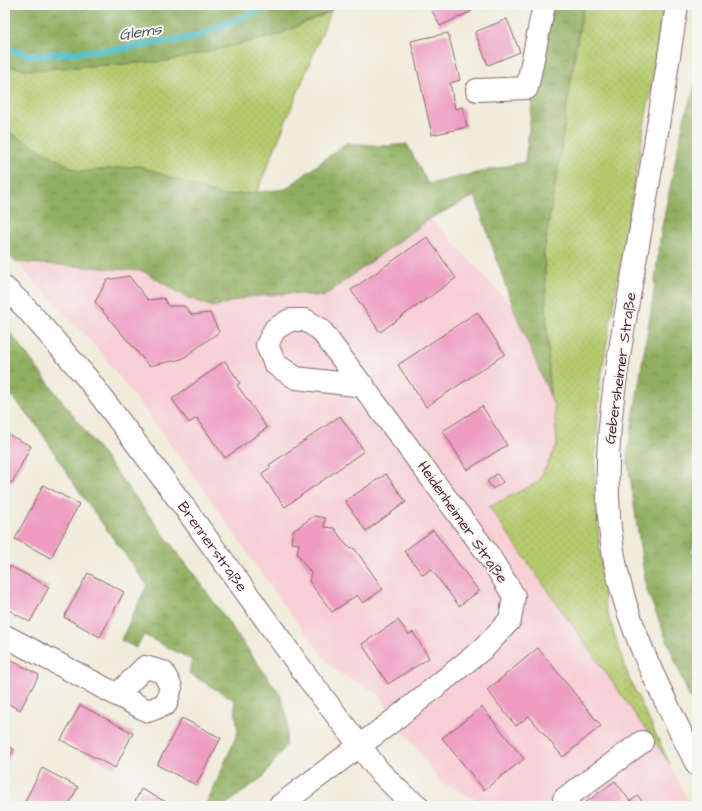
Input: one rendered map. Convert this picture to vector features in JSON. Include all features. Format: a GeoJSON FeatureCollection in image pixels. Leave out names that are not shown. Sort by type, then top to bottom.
{"type":"FeatureCollection","features":[{"type":"Feature","properties":{"kind":"main road"},"geometry":{"type":"LineString","coordinates":[[477,90],[527,88],[544,5]]}},
{"type":"Feature","properties":{"kind":"main road","name":"Gebersheimer Straße"},"geometry":{"type":"LineString","coordinates":[[677,5],[650,181],[612,399],[608,454],[608,514],[620,587],[638,639],[651,672],[697,765]]}},
{"type":"Feature","properties":{"kind":"main road","name":"Brennerstraße"},"geometry":{"type":"LineString","coordinates":[[5,288],[25,307],[87,378],[182,504],[358,746],[379,771],[404,796],[418,806]]}},
{"type":"Feature","properties":{"kind":"main road","name":"Heidenheimer Straße"},"geometry":{"type":"LineString","coordinates":[[279,806],[394,720],[484,648],[510,620],[514,596],[488,554],[364,386]]}},
{"type":"Feature","properties":{"kind":"main road"},"geometry":{"type":"LineString","coordinates":[[5,636],[117,695]]}},
{"type":"Feature","properties":{"kind":"main road"},"geometry":{"type":"LineString","coordinates":[[567,806],[564,799],[642,742]]}},
{"type":"Feature","properties":{"kind":"shaded area"},"geometry":{"type":"Polygon","coordinates":[[[431,218],[513,307],[523,321],[554,406],[557,445],[538,482],[489,507],[670,764],[691,806],[489,806],[442,783],[394,720],[381,696],[333,669],[285,607],[190,470],[98,349],[16,262],[143,271],[186,297],[213,307],[248,297],[291,293],[323,297],[431,218]]]}},
{"type":"Feature","properties":{"kind":"green space"},"geometry":{"type":"Polygon","coordinates":[[[5,5],[337,5],[331,11],[278,35],[168,61],[30,70],[5,66],[5,5]]]}},
{"type":"Feature","properties":{"kind":"green space"},"geometry":{"type":"Polygon","coordinates":[[[553,5],[583,5],[544,251],[550,396],[513,307],[475,196],[431,218],[323,297],[291,293],[248,297],[213,307],[186,297],[143,271],[16,262],[5,252],[5,130],[80,172],[139,166],[222,196],[286,189],[346,143],[387,146],[407,144],[428,184],[525,162],[538,53],[553,5]]]}},
{"type":"Feature","properties":{"kind":"green space"},"geometry":{"type":"Polygon","coordinates":[[[584,5],[663,5],[653,76],[600,382],[594,483],[605,606],[629,678],[670,764],[489,507],[538,482],[557,445],[554,406],[550,396],[544,251],[584,5]]]}},
{"type":"Feature","properties":{"kind":"green space"},"geometry":{"type":"Polygon","coordinates":[[[331,11],[257,192],[222,196],[139,166],[80,172],[5,130],[5,66],[30,70],[168,61],[278,35],[331,11]]]}},
{"type":"Feature","properties":{"kind":"green space"},"geometry":{"type":"Polygon","coordinates":[[[697,79],[697,533],[691,553],[697,555],[697,636],[694,643],[697,648],[697,710],[689,696],[646,588],[627,456],[653,298],[661,232],[684,119],[697,79]]]}},
{"type":"Feature","properties":{"kind":"green space"},"geometry":{"type":"Polygon","coordinates":[[[5,326],[199,581],[281,696],[288,720],[286,745],[264,776],[224,806],[206,806],[238,732],[234,700],[189,673],[192,660],[144,635],[136,648],[121,640],[147,585],[76,487],[38,427],[5,388],[5,326]]]}},
{"type":"Feature","properties":{"kind":"building"},"geometry":{"type":"Polygon","coordinates":[[[429,5],[469,5],[472,11],[440,26],[429,5]]]}},
{"type":"Feature","properties":{"kind":"building"},"geometry":{"type":"Polygon","coordinates":[[[507,19],[520,52],[488,65],[475,32],[507,19]]]}},
{"type":"Feature","properties":{"kind":"building"},"geometry":{"type":"Polygon","coordinates":[[[448,33],[460,80],[450,83],[455,109],[463,107],[467,127],[432,135],[411,41],[448,33]]]}},
{"type":"Feature","properties":{"kind":"building"},"geometry":{"type":"Polygon","coordinates":[[[427,237],[456,278],[380,332],[351,290],[427,237]]]}},
{"type":"Feature","properties":{"kind":"building"},"geometry":{"type":"Polygon","coordinates":[[[129,276],[148,300],[164,298],[168,306],[184,306],[192,315],[210,313],[219,332],[182,359],[149,366],[95,302],[107,280],[129,276]]]}},
{"type":"Feature","properties":{"kind":"building"},"geometry":{"type":"Polygon","coordinates":[[[477,312],[505,354],[426,407],[398,365],[477,312]]]}},
{"type":"Feature","properties":{"kind":"building"},"geometry":{"type":"Polygon","coordinates":[[[225,361],[240,383],[237,385],[267,428],[225,458],[197,418],[189,423],[172,399],[225,361]]]}},
{"type":"Feature","properties":{"kind":"building"},"geometry":{"type":"Polygon","coordinates":[[[482,406],[507,445],[467,470],[443,431],[482,406]]]}},
{"type":"Feature","properties":{"kind":"building"},"geometry":{"type":"Polygon","coordinates":[[[340,416],[364,451],[285,507],[261,474],[271,467],[269,465],[340,416]]]}},
{"type":"Feature","properties":{"kind":"building"},"geometry":{"type":"Polygon","coordinates":[[[5,433],[31,446],[12,483],[5,479],[5,433]]]}},
{"type":"Feature","properties":{"kind":"building"},"geometry":{"type":"Polygon","coordinates":[[[386,474],[406,502],[366,531],[345,501],[386,474]]]}},
{"type":"Feature","properties":{"kind":"building"},"geometry":{"type":"Polygon","coordinates":[[[497,474],[503,482],[493,489],[487,481],[497,474]]]}},
{"type":"Feature","properties":{"kind":"building"},"geometry":{"type":"Polygon","coordinates":[[[43,485],[79,504],[51,558],[15,539],[43,485]]]}},
{"type":"Feature","properties":{"kind":"building"},"geometry":{"type":"Polygon","coordinates":[[[314,516],[325,518],[324,527],[334,528],[347,546],[355,549],[383,589],[363,603],[357,595],[332,612],[309,581],[311,573],[297,554],[299,544],[291,543],[293,531],[314,516]]]}},
{"type":"Feature","properties":{"kind":"building"},"geometry":{"type":"Polygon","coordinates":[[[433,530],[479,591],[459,606],[431,569],[423,575],[404,551],[433,530]]]}},
{"type":"Feature","properties":{"kind":"building"},"geometry":{"type":"Polygon","coordinates":[[[10,566],[49,587],[30,622],[5,608],[5,574],[10,566]]]}},
{"type":"Feature","properties":{"kind":"building"},"geometry":{"type":"Polygon","coordinates":[[[88,573],[124,592],[100,637],[64,617],[88,573]]]}},
{"type":"Feature","properties":{"kind":"building"},"geometry":{"type":"Polygon","coordinates":[[[398,620],[409,635],[413,632],[429,658],[388,684],[362,644],[398,620]]]}},
{"type":"Feature","properties":{"kind":"building"},"geometry":{"type":"Polygon","coordinates":[[[538,648],[601,726],[563,757],[529,716],[516,726],[487,690],[538,648]]]}},
{"type":"Feature","properties":{"kind":"building"},"geometry":{"type":"Polygon","coordinates":[[[5,657],[39,675],[20,710],[5,702],[5,657]]]}},
{"type":"Feature","properties":{"kind":"building"},"geometry":{"type":"Polygon","coordinates":[[[80,705],[133,733],[115,768],[61,740],[80,705]]]}},
{"type":"Feature","properties":{"kind":"building"},"geometry":{"type":"Polygon","coordinates":[[[482,707],[524,759],[484,790],[442,738],[482,707]]]}},
{"type":"Feature","properties":{"kind":"building"},"geometry":{"type":"Polygon","coordinates":[[[182,718],[221,738],[196,785],[157,765],[182,718]]]}},
{"type":"Feature","properties":{"kind":"building"},"geometry":{"type":"Polygon","coordinates":[[[5,745],[14,749],[5,766],[5,745]]]}},
{"type":"Feature","properties":{"kind":"building"},"geometry":{"type":"Polygon","coordinates":[[[42,768],[78,787],[68,806],[29,806],[24,803],[42,768]]]}},
{"type":"Feature","properties":{"kind":"building"},"geometry":{"type":"Polygon","coordinates":[[[615,781],[630,801],[638,796],[646,806],[581,806],[615,781]]]}},
{"type":"Feature","properties":{"kind":"building"},"geometry":{"type":"Polygon","coordinates":[[[141,789],[174,806],[133,806],[141,789]]]}},
{"type":"Feature","properties":{"kind":"waterway","name":"Glems"},"geometry":{"type":"LineString","coordinates":[[5,48],[32,56],[119,49],[195,37],[273,5]]}}]}
